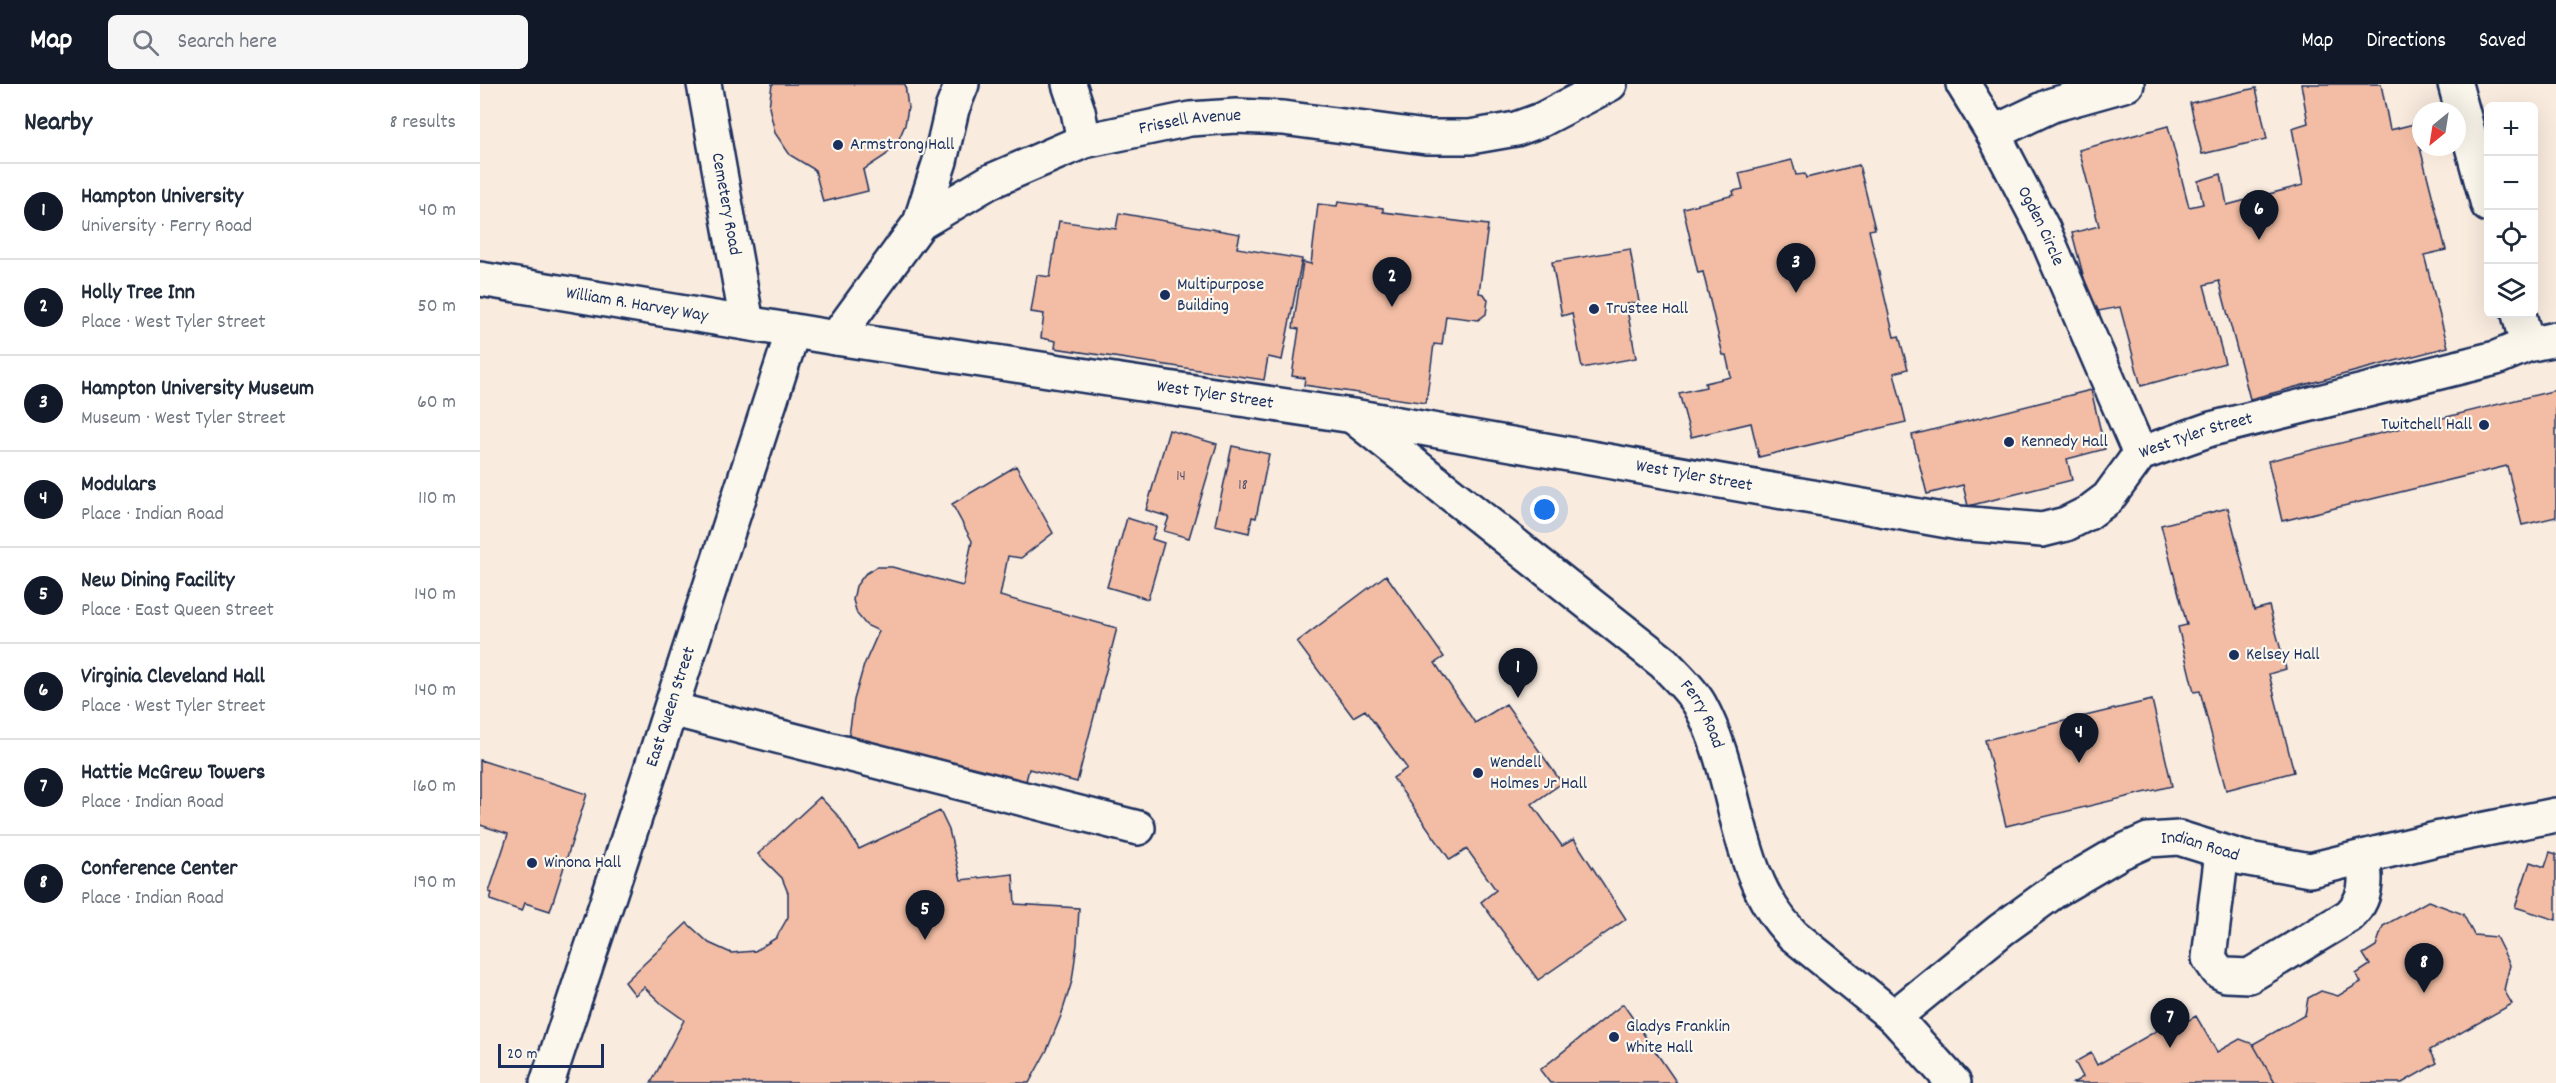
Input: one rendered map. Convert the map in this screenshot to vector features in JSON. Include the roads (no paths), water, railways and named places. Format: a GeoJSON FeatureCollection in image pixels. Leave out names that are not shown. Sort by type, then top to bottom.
{"type":"FeatureCollection","features":[{"type":"Feature","properties":{"kind":"street","name":"Cemetery Road"},"geometry":{"type":"LineString","coordinates":[[704,84],[747,323]]}},
{"type":"Feature","properties":{"kind":"street"},"geometry":{"type":"LineString","coordinates":[[920,223],[940,161],[952,109],[962,84]]}},
{"type":"Feature","properties":{"kind":"street"},"geometry":{"type":"LineString","coordinates":[[1068,84],[1078,111],[1084,141]]}},
{"type":"Feature","properties":{"kind":"street","name":"Frissell Avenue"},"geometry":{"type":"LineString","coordinates":[[836,338],[920,223],[989,182],[1084,141],[1190,119],[1236,116],[1283,118],[1426,137],[1470,137],[1516,129],[1541,120],[1610,84]]}},
{"type":"Feature","properties":{"kind":"street","name":"Ogden Circle"},"geometry":{"type":"LineString","coordinates":[[1963,84],[1993,133],[2043,229],[2140,454]]}},
{"type":"Feature","properties":{"kind":"street"},"geometry":{"type":"LineString","coordinates":[[1993,133],[2052,105],[2127,84]]}},
{"type":"Feature","properties":{"kind":"street"},"geometry":{"type":"LineString","coordinates":[[2455,84],[2484,190]]}},
{"type":"Feature","properties":{"kind":"street","name":"William R. Harvey Way"},"geometry":{"type":"LineString","coordinates":[[480,279],[793,331]]}},
{"type":"Feature","properties":{"kind":"street"},"geometry":{"type":"LineString","coordinates":[[2522,318],[2542,342]]}},
{"type":"Feature","properties":{"kind":"street","name":"West Tyler Street"},"geometry":{"type":"LineString","coordinates":[[793,331],[1353,416],[1959,523],[2042,530],[2066,524],[2088,513],[2108,498],[2140,454],[2211,429],[2496,358],[2542,342]]}},
{"type":"Feature","properties":{"kind":"street","name":"East Queen Street"},"geometry":{"type":"LineString","coordinates":[[547,1083],[671,710],[793,331]]}},
{"type":"Feature","properties":{"kind":"street","name":"Ferry Road"},"geometry":{"type":"LineString","coordinates":[[1353,416],[1664,663],[1688,688],[1699,704],[1721,758],[1749,862],[1767,904],[1778,920],[1793,935],[1894,1017],[1954,1083]]}},
{"type":"Feature","properties":{"kind":"street"},"geometry":{"type":"LineString","coordinates":[[671,710],[1138,828]]}},
{"type":"Feature","properties":{"kind":"street","name":"Indian Road"},"geometry":{"type":"LineString","coordinates":[[1894,1017],[2056,890],[2130,847],[2157,838],[2179,838],[2222,852],[2299,869],[2320,869],[2436,839],[2556,815]]}},
{"type":"Feature","properties":{"kind":"street"},"geometry":{"type":"LineString","coordinates":[[2222,852],[2209,958],[2218,971],[2236,977],[2259,972],[2349,916],[2364,894],[2362,859]]}},
{"type":"Feature","properties":{"kind":"place","name":"Armstrong Hall"},"geometry":{"type":"Point","coordinates":[838,145]}},
{"type":"Feature","properties":{"kind":"place","name":"Virginia Cleveland Hall"},"geometry":{"type":"Point","coordinates":[2259,240]}},
{"type":"Feature","properties":{"kind":"place","name":"Hampton University Museum"},"geometry":{"type":"Point","coordinates":[1796,293]}},
{"type":"Feature","properties":{"kind":"place","name":"Multipurpose Building"},"geometry":{"type":"Point","coordinates":[1165,295]}},
{"type":"Feature","properties":{"kind":"place","name":"Holly Tree Inn"},"geometry":{"type":"Point","coordinates":[1392,307]}},
{"type":"Feature","properties":{"kind":"place","name":"Trustee Hall"},"geometry":{"type":"Point","coordinates":[1594,309]}},
{"type":"Feature","properties":{"kind":"place","name":"Twitchell Hall"},"geometry":{"type":"Point","coordinates":[2484,425]}},
{"type":"Feature","properties":{"kind":"place","name":"Kennedy Hall"},"geometry":{"type":"Point","coordinates":[2009,442]}},
{"type":"Feature","properties":{"kind":"place","name":"Kelsey Hall"},"geometry":{"type":"Point","coordinates":[2234,655]}},
{"type":"Feature","properties":{"kind":"place","name":"Hampton University"},"geometry":{"type":"Point","coordinates":[1518,698]}},
{"type":"Feature","properties":{"kind":"place","name":"Modulars"},"geometry":{"type":"Point","coordinates":[2079,763]}},
{"type":"Feature","properties":{"kind":"place","name":"Wendell Holmes Jr Hall"},"geometry":{"type":"Point","coordinates":[1478,773]}},
{"type":"Feature","properties":{"kind":"place","name":"Winona Hall"},"geometry":{"type":"Point","coordinates":[532,863]}},
{"type":"Feature","properties":{"kind":"place","name":"New Dining Facility"},"geometry":{"type":"Point","coordinates":[925,940]}},
{"type":"Feature","properties":{"kind":"place","name":"Conference Center"},"geometry":{"type":"Point","coordinates":[2424,993]}},
{"type":"Feature","properties":{"kind":"place","name":"Gladys Franklin White Hall"},"geometry":{"type":"Point","coordinates":[1614,1037]}},
{"type":"Feature","properties":{"kind":"place","name":"Hattie McGrew Towers"},"geometry":{"type":"Point","coordinates":[2170,1048]}}]}
